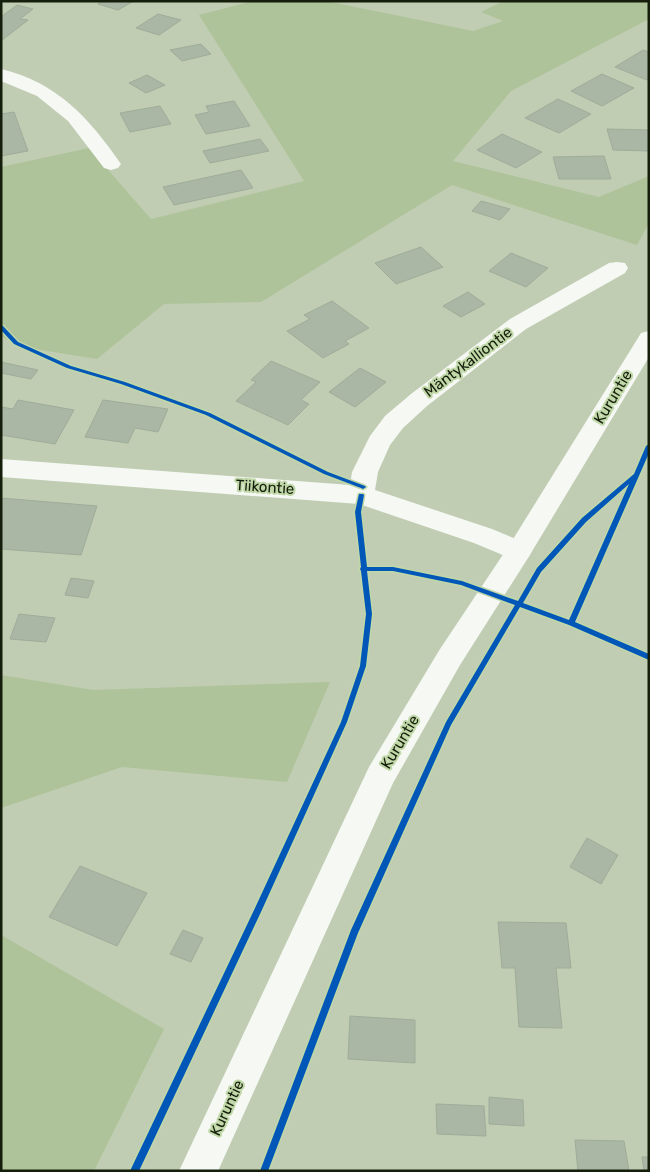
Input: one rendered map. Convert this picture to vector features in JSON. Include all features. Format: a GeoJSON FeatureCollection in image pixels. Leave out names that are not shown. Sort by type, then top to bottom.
{"type":"FeatureCollection","features":[{"type":"Feature","properties":{"kind":"street"},"geometry":{"type":"LineString","coordinates":[[1,74],[44,92],[75,117],[111,164]]}},
{"type":"Feature","properties":{"kind":"street","name":"Mäntykalliontie"},"geometry":{"type":"LineString","coordinates":[[361,495],[364,472],[379,442],[394,422],[419,400],[518,324],[617,268]]}},
{"type":"Feature","properties":{"kind":"street","name":"Kuruntie"},"geometry":{"type":"LineString","coordinates":[[198,1171],[380,776],[450,657],[519,551],[649,338]]}},
{"type":"Feature","properties":{"kind":"street","name":"Tiikontie"},"geometry":{"type":"LineString","coordinates":[[1,468],[361,495],[483,536],[519,551]]}},
{"type":"Feature","properties":{"kind":"green space"},"geometry":{"type":"Polygon","coordinates":[[[253,1],[326,1],[473,31],[503,21],[481,12],[503,1],[649,1],[649,19],[511,91],[453,161],[599,197],[649,176],[649,223],[637,245],[452,185],[261,302],[164,304],[97,359],[23,347],[1,336],[1,167],[89,148],[151,219],[304,181],[199,15],[253,1]]]}},
{"type":"Feature","properties":{"kind":"green space"},"geometry":{"type":"Polygon","coordinates":[[[1,675],[93,690],[330,682],[287,782],[122,767],[1,808],[1,675]]]}},
{"type":"Feature","properties":{"kind":"green space"},"geometry":{"type":"Polygon","coordinates":[[[1,935],[164,1029],[94,1171],[1,1171],[1,935]]]}},
{"type":"Feature","properties":{"kind":"building"},"geometry":{"type":"Polygon","coordinates":[[[102,1],[134,1],[118,10],[98,4],[102,1]]]}},
{"type":"Feature","properties":{"kind":"building"},"geometry":{"type":"Polygon","coordinates":[[[17,5],[33,9],[20,19],[28,20],[1,41],[1,17],[17,5]]]}},
{"type":"Feature","properties":{"kind":"building"},"geometry":{"type":"Polygon","coordinates":[[[158,14],[181,20],[159,35],[136,28],[158,14]]]}},
{"type":"Feature","properties":{"kind":"building"},"geometry":{"type":"Polygon","coordinates":[[[201,44],[211,54],[182,61],[170,50],[201,44]]]}},
{"type":"Feature","properties":{"kind":"building"},"geometry":{"type":"Polygon","coordinates":[[[643,50],[649,52],[649,79],[647,80],[615,67],[643,50]]]}},
{"type":"Feature","properties":{"kind":"building"},"geometry":{"type":"Polygon","coordinates":[[[602,74],[634,88],[602,106],[571,91],[602,74]]]}},
{"type":"Feature","properties":{"kind":"building"},"geometry":{"type":"Polygon","coordinates":[[[147,75],[165,85],[146,93],[129,83],[147,75]]]}},
{"type":"Feature","properties":{"kind":"building"},"geometry":{"type":"Polygon","coordinates":[[[558,99],[591,114],[559,133],[525,118],[558,99]]]}},
{"type":"Feature","properties":{"kind":"building"},"geometry":{"type":"Polygon","coordinates":[[[234,101],[250,126],[206,134],[195,115],[209,112],[206,106],[234,101]]]}},
{"type":"Feature","properties":{"kind":"building"},"geometry":{"type":"Polygon","coordinates":[[[160,106],[171,124],[130,132],[120,113],[160,106]]]}},
{"type":"Feature","properties":{"kind":"building"},"geometry":{"type":"Polygon","coordinates":[[[14,112],[28,151],[1,156],[1,114],[14,112]]]}},
{"type":"Feature","properties":{"kind":"building"},"geometry":{"type":"Polygon","coordinates":[[[607,129],[649,130],[649,151],[613,150],[607,129]]]}},
{"type":"Feature","properties":{"kind":"building"},"geometry":{"type":"Polygon","coordinates":[[[502,134],[542,152],[516,168],[477,150],[502,134]]]}},
{"type":"Feature","properties":{"kind":"building"},"geometry":{"type":"Polygon","coordinates":[[[260,139],[269,151],[210,163],[203,151],[260,139]]]}},
{"type":"Feature","properties":{"kind":"building"},"geometry":{"type":"Polygon","coordinates":[[[604,156],[611,179],[559,179],[553,157],[604,156]]]}},
{"type":"Feature","properties":{"kind":"building"},"geometry":{"type":"Polygon","coordinates":[[[241,170],[253,188],[174,205],[163,187],[241,170]]]}},
{"type":"Feature","properties":{"kind":"building"},"geometry":{"type":"Polygon","coordinates":[[[481,201],[510,209],[500,220],[472,211],[481,201]]]}},
{"type":"Feature","properties":{"kind":"building"},"geometry":{"type":"Polygon","coordinates":[[[421,247],[443,267],[396,284],[375,263],[421,247]]]}},
{"type":"Feature","properties":{"kind":"building"},"geometry":{"type":"Polygon","coordinates":[[[511,253],[548,268],[526,287],[489,271],[511,253]]]}},
{"type":"Feature","properties":{"kind":"building"},"geometry":{"type":"Polygon","coordinates":[[[468,292],[485,304],[461,317],[443,306],[468,292]]]}},
{"type":"Feature","properties":{"kind":"building"},"geometry":{"type":"Polygon","coordinates":[[[332,301],[369,328],[345,341],[349,344],[323,358],[287,331],[310,319],[304,315],[332,301]]]}},
{"type":"Feature","properties":{"kind":"building"},"geometry":{"type":"Polygon","coordinates":[[[271,361],[320,382],[301,400],[309,404],[288,425],[236,401],[256,382],[251,380],[271,361]]]}},
{"type":"Feature","properties":{"kind":"building"},"geometry":{"type":"Polygon","coordinates":[[[1,362],[38,370],[31,379],[1,373],[1,362]]]}},
{"type":"Feature","properties":{"kind":"building"},"geometry":{"type":"Polygon","coordinates":[[[360,368],[386,382],[355,407],[329,392],[360,368]]]}},
{"type":"Feature","properties":{"kind":"building"},"geometry":{"type":"Polygon","coordinates":[[[18,400],[74,410],[55,444],[1,435],[1,407],[13,409],[18,400]]]}},
{"type":"Feature","properties":{"kind":"building"},"geometry":{"type":"Polygon","coordinates":[[[103,400],[168,409],[158,432],[135,428],[128,443],[85,437],[103,400]]]}},
{"type":"Feature","properties":{"kind":"building"},"geometry":{"type":"Polygon","coordinates":[[[1,498],[97,506],[81,555],[1,549],[1,498]]]}},
{"type":"Feature","properties":{"kind":"building"},"geometry":{"type":"Polygon","coordinates":[[[71,578],[94,581],[88,598],[65,595],[71,578]]]}},
{"type":"Feature","properties":{"kind":"building"},"geometry":{"type":"Polygon","coordinates":[[[19,614],[55,618],[46,642],[10,639],[19,614]]]}},
{"type":"Feature","properties":{"kind":"building"},"geometry":{"type":"Polygon","coordinates":[[[587,838],[618,855],[601,884],[570,867],[587,838]]]}},
{"type":"Feature","properties":{"kind":"building"},"geometry":{"type":"Polygon","coordinates":[[[80,866],[147,893],[117,946],[49,917],[80,866]]]}},
{"type":"Feature","properties":{"kind":"building"},"geometry":{"type":"Polygon","coordinates":[[[498,922],[566,923],[571,968],[556,968],[562,1028],[519,1027],[515,968],[502,968],[498,922]]]}},
{"type":"Feature","properties":{"kind":"building"},"geometry":{"type":"Polygon","coordinates":[[[183,930],[203,938],[191,962],[170,954],[183,930]]]}},
{"type":"Feature","properties":{"kind":"building"},"geometry":{"type":"Polygon","coordinates":[[[350,1016],[415,1020],[415,1063],[348,1059],[350,1016]]]}},
{"type":"Feature","properties":{"kind":"building"},"geometry":{"type":"Polygon","coordinates":[[[489,1097],[523,1100],[524,1126],[489,1124],[489,1097]]]}},
{"type":"Feature","properties":{"kind":"building"},"geometry":{"type":"Polygon","coordinates":[[[436,1104],[484,1106],[486,1136],[437,1134],[436,1104]]]}},
{"type":"Feature","properties":{"kind":"building"},"geometry":{"type":"Polygon","coordinates":[[[575,1140],[624,1141],[629,1171],[578,1171],[575,1140]]]}},
{"type":"Feature","properties":{"kind":"building"},"geometry":{"type":"Polygon","coordinates":[[[642,1157],[649,1157],[649,1171],[644,1171],[642,1157]]]}},
{"type":"Feature","properties":{"kind":"cycle path"},"geometry":{"type":"LineString","coordinates":[[1,327],[16,343],[69,367],[123,383],[208,414],[326,473],[363,487]]}},
{"type":"Feature","properties":{"kind":"cycle path"},"geometry":{"type":"LineString","coordinates":[[571,623],[649,446]]}},
{"type":"Feature","properties":{"kind":"cycle path"},"geometry":{"type":"LineString","coordinates":[[264,1171],[354,933],[448,724],[539,570],[584,520],[636,475]]}},
{"type":"Feature","properties":{"kind":"cycle path"},"geometry":{"type":"LineString","coordinates":[[134,1171],[258,910],[344,722],[363,666],[369,614],[358,512],[361,495]]}},
{"type":"Feature","properties":{"kind":"cycle path"},"geometry":{"type":"LineString","coordinates":[[363,569],[393,569],[462,583],[571,623],[649,657]]}}]}
